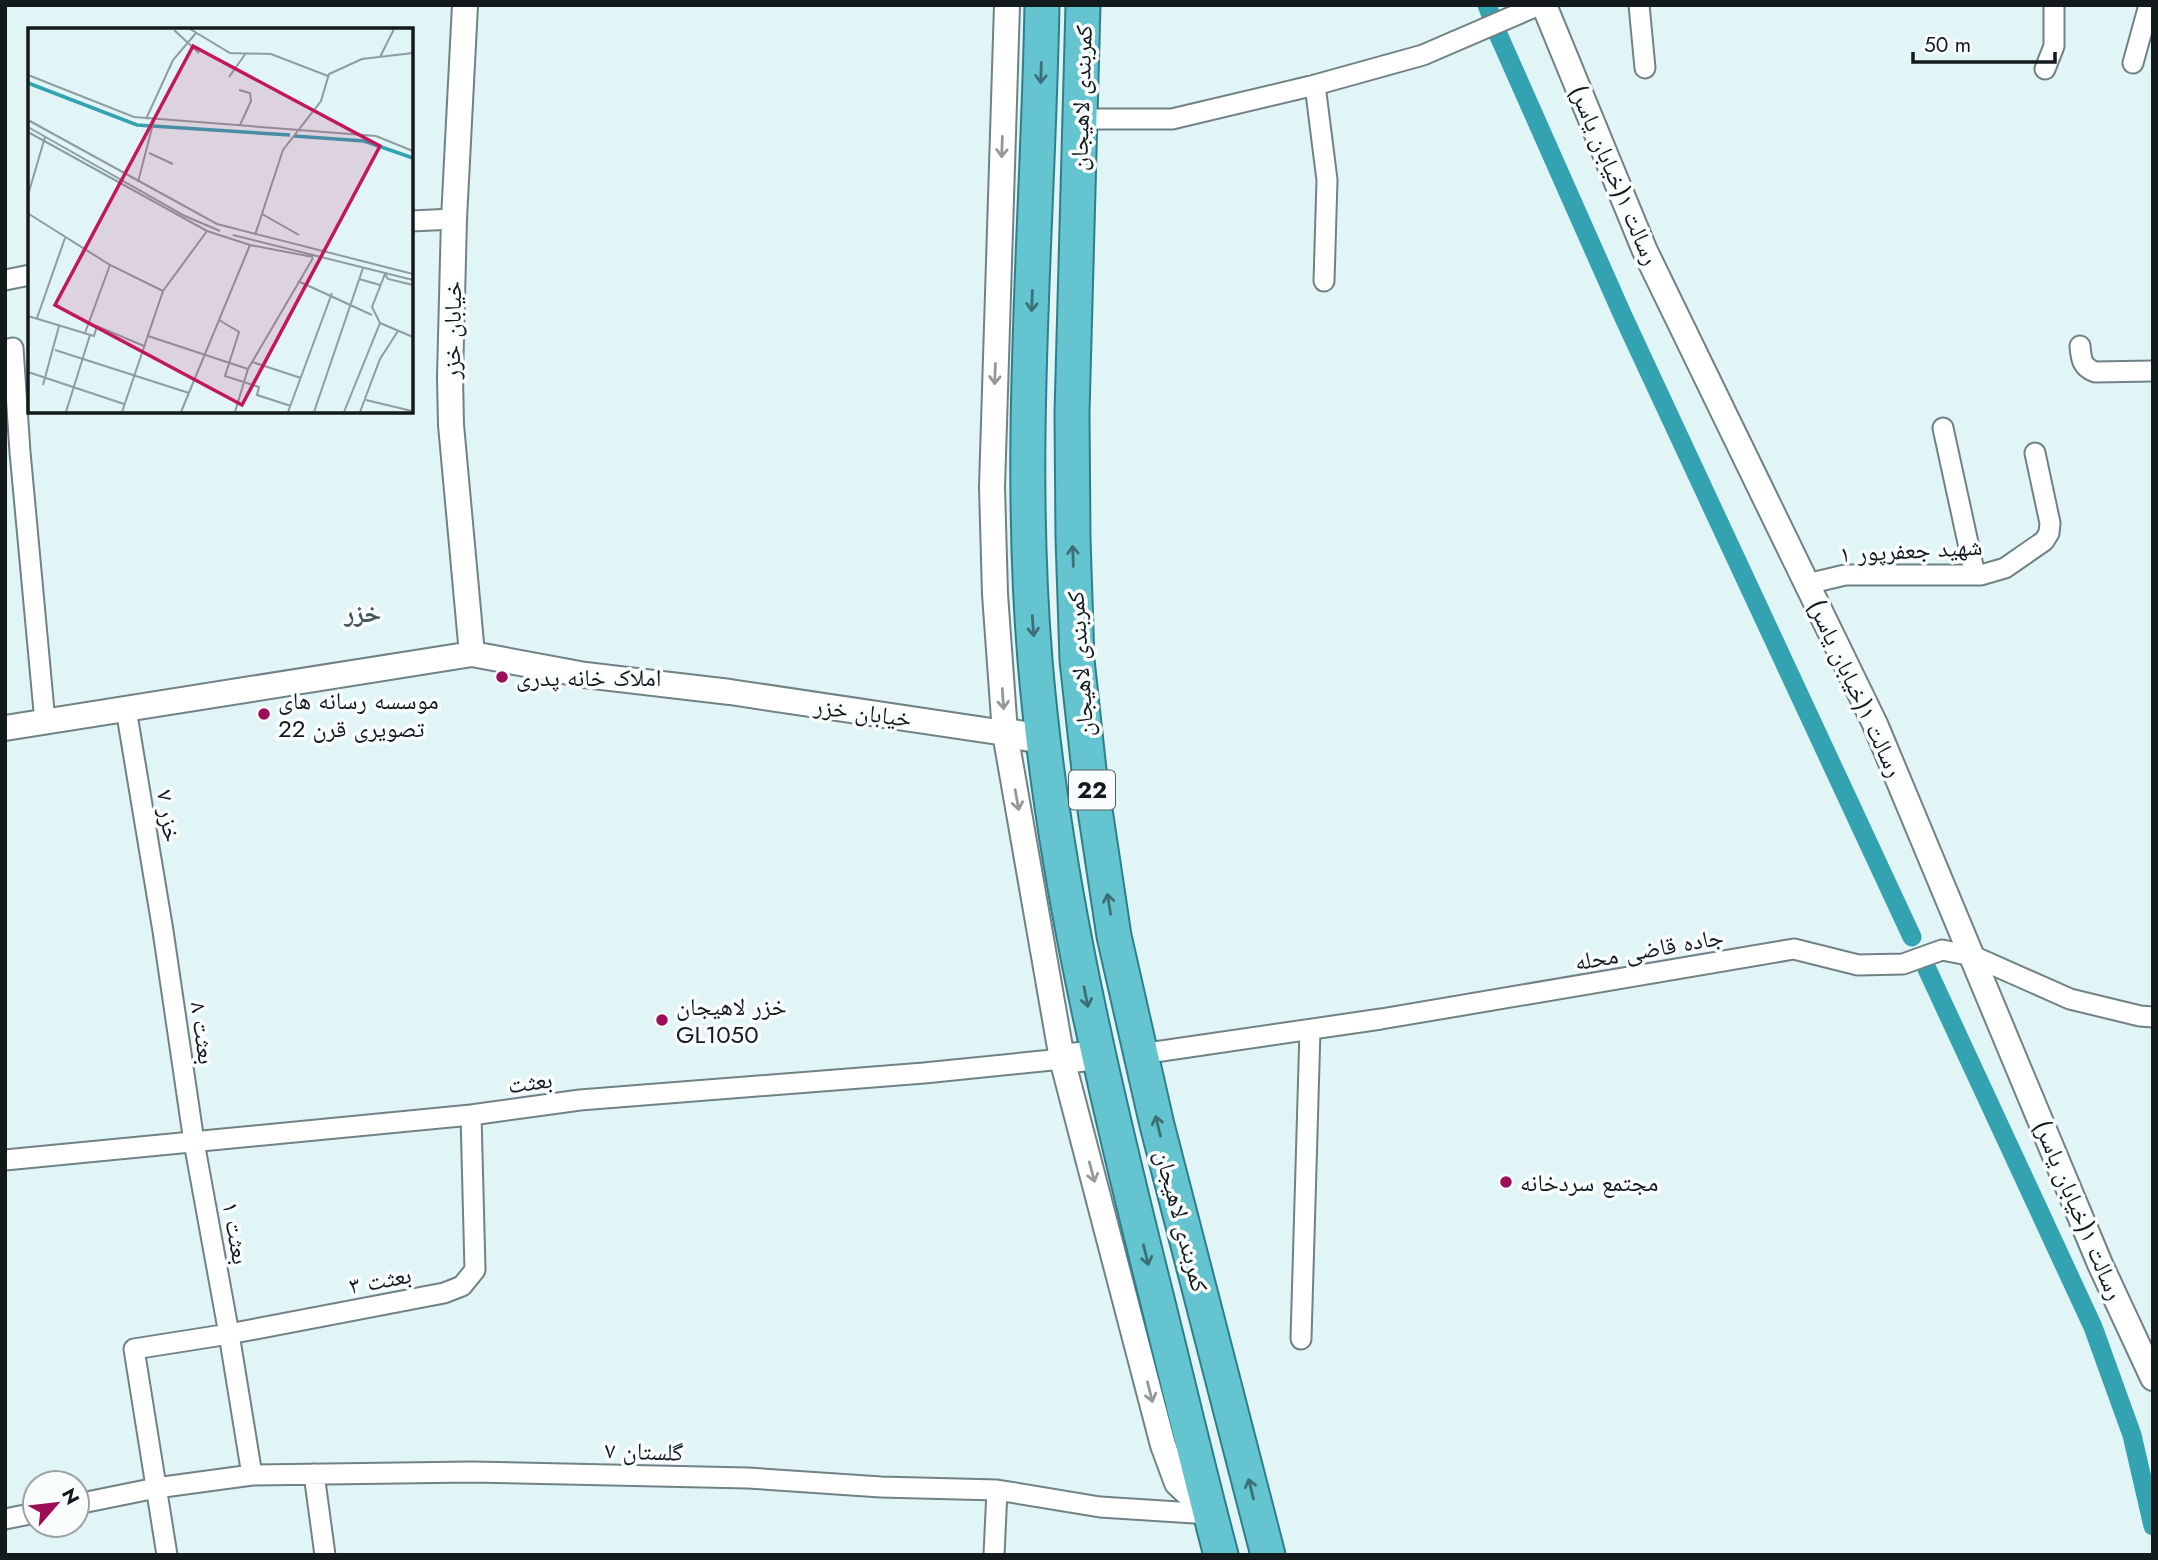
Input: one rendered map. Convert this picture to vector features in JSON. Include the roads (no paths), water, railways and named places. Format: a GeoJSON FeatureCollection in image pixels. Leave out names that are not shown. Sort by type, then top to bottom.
{"type":"FeatureCollection","features":[{"type":"Feature","properties":{"kind":"highway","name":"کمربندی لاهیجان"},"geometry":{"type":"LineString","coordinates":[[1042,5],[1028,409],[1028,539],[1035,662],[1075,942],[1097,1055],[1221,1555]]}},
{"type":"Feature","properties":{"kind":"highway","name":"کمربندی لاهیجان"},"geometry":{"type":"LineString","coordinates":[[1083,5],[1072,413],[1077,660],[1088,770],[1114,936],[1141,1054],[1268,1555]]}},
{"type":"Feature","properties":{"kind":"main road"},"geometry":{"type":"LineString","coordinates":[[1005,733],[1044,739]]}},
{"type":"Feature","properties":{"kind":"main road"},"geometry":{"type":"LineString","coordinates":[[1062,1059],[1097,1055]]}},
{"type":"Feature","properties":{"kind":"street","name":"خیابان خزر"},"geometry":{"type":"LineString","coordinates":[[465,5],[454,219],[450,377],[451,425],[472,654]]}},
{"type":"Feature","properties":{"kind":"street"},"geometry":{"type":"LineString","coordinates":[[1006,5],[992,487],[995,594],[1005,733],[1062,1059],[1163,1445],[1177,1483],[1210,1514]]}},
{"type":"Feature","properties":{"kind":"street"},"geometry":{"type":"LineString","coordinates":[[1080,119],[1172,119],[1315,85],[1423,55],[1542,5]]}},
{"type":"Feature","properties":{"kind":"street","name":"رسالت ۱(خیابان یاسر)"},"geometry":{"type":"LineString","coordinates":[[1542,5],[1646,251],[1875,724],[2100,1264],[2151,1372]]}},
{"type":"Feature","properties":{"kind":"street"},"geometry":{"type":"LineString","coordinates":[[1639,5],[1645,68]]}},
{"type":"Feature","properties":{"kind":"street"},"geometry":{"type":"LineString","coordinates":[[2045,69],[2054,46],[2054,5]]}},
{"type":"Feature","properties":{"kind":"street"},"geometry":{"type":"LineString","coordinates":[[2133,63],[2149,5]]}},
{"type":"Feature","properties":{"kind":"street"},"geometry":{"type":"LineString","coordinates":[[1315,85],[1327,180],[1324,281]]}},
{"type":"Feature","properties":{"kind":"street"},"geometry":{"type":"LineString","coordinates":[[413,220],[454,219]]}},
{"type":"Feature","properties":{"kind":"street"},"geometry":{"type":"LineString","coordinates":[[5,280],[28,275]]}},
{"type":"Feature","properties":{"kind":"street"},"geometry":{"type":"LineString","coordinates":[[2080,346],[2082,361],[2087,369],[2095,372],[2153,371]]}},
{"type":"Feature","properties":{"kind":"street"},"geometry":{"type":"LineString","coordinates":[[5,349],[13,348],[45,722]]}},
{"type":"Feature","properties":{"kind":"street"},"geometry":{"type":"LineString","coordinates":[[1944,428],[1975,575]]}},
{"type":"Feature","properties":{"kind":"street","name":"شهید جعفرپور ۱"},"geometry":{"type":"LineString","coordinates":[[1807,584],[1845,575],[1975,575],[2005,568],[2045,541],[2049,533],[2050,523],[2035,453]]}},
{"type":"Feature","properties":{"kind":"street","name":"خیابان خزر"},"geometry":{"type":"LineString","coordinates":[[5,728],[472,654],[585,676],[730,692],[1005,733]]}},
{"type":"Feature","properties":{"kind":"street","name":"خزر ۷"},"geometry":{"type":"LineString","coordinates":[[126,709],[163,931]]}},
{"type":"Feature","properties":{"kind":"street","name":"بعثت ۸"},"geometry":{"type":"LineString","coordinates":[[163,931],[194,1142]]}},
{"type":"Feature","properties":{"kind":"street","name":"جاده قاضی محله"},"geometry":{"type":"LineString","coordinates":[[1141,1054],[1310,1030],[1794,949],[1858,965],[1903,964],[1942,950],[1973,956],[2070,999],[2153,1017]]}},
{"type":"Feature","properties":{"kind":"street"},"geometry":{"type":"LineString","coordinates":[[1301,1339],[1310,1030]]}},
{"type":"Feature","properties":{"kind":"street","name":"بعثت"},"geometry":{"type":"LineString","coordinates":[[5,1160],[471,1115],[580,1100],[924,1073],[1062,1059]]}},
{"type":"Feature","properties":{"kind":"street","name":"بعثت ۳"},"geometry":{"type":"LineString","coordinates":[[156,1488],[134,1349],[229,1334],[444,1293],[463,1286],[475,1270],[471,1115]]}},
{"type":"Feature","properties":{"kind":"street","name":"بعثت ۱"},"geometry":{"type":"LineString","coordinates":[[194,1142],[252,1475]]}},
{"type":"Feature","properties":{"kind":"street","name":"گلستان ۷"},"geometry":{"type":"LineString","coordinates":[[91,1501],[156,1488],[252,1475],[471,1472],[748,1479],[881,1487],[997,1490],[1100,1507],[1210,1514]]}},
{"type":"Feature","properties":{"kind":"street"},"geometry":{"type":"LineString","coordinates":[[314,1474],[325,1555]]}},
{"type":"Feature","properties":{"kind":"street"},"geometry":{"type":"LineString","coordinates":[[156,1488],[167,1555]]}},
{"type":"Feature","properties":{"kind":"street"},"geometry":{"type":"LineString","coordinates":[[994,1555],[997,1490]]}},
{"type":"Feature","properties":{"kind":"waterway"},"geometry":{"type":"LineString","coordinates":[[1487,5],[1623,316],[1912,937]]}},
{"type":"Feature","properties":{"kind":"waterway"},"geometry":{"type":"LineString","coordinates":[[1927,969],[2093,1327],[2132,1435],[2153,1526]]}},
{"type":"Feature","properties":{"kind":"place","name":"املاک خانه پدری"},"geometry":{"type":"Point","coordinates":[502,677]}},
{"type":"Feature","properties":{"kind":"place","name":"موسسه رسانه های تصویری قرن 22"},"geometry":{"type":"Point","coordinates":[264,714]}},
{"type":"Feature","properties":{"kind":"place","name":"خزر لاهیجان GL1050"},"geometry":{"type":"Point","coordinates":[662,1020]}},
{"type":"Feature","properties":{"kind":"place","name":"مجتمع سردخانه"},"geometry":{"type":"Point","coordinates":[1506,1182]}},
{"type":"Feature","properties":{"kind":"district","name":"خزر"},"geometry":{"type":"Point","coordinates":[363,613]}}]}
